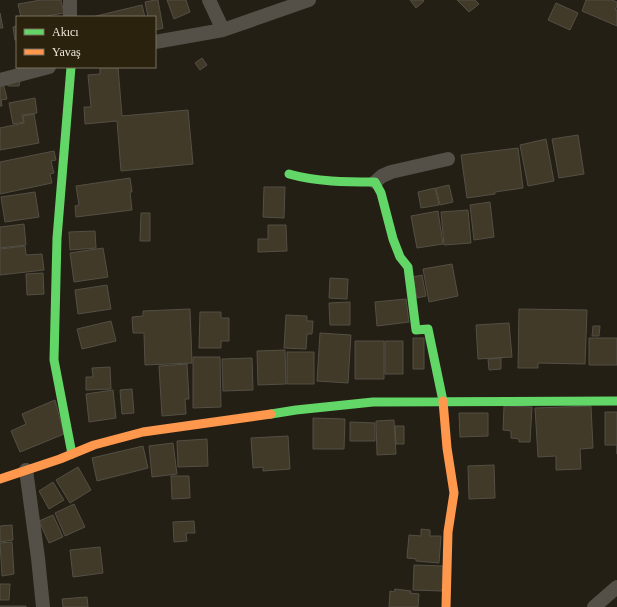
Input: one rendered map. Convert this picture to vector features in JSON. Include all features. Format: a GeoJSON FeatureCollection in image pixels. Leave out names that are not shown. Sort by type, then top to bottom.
{"type":"FeatureCollection","features":[{"type":"Feature","properties":{"kind":"street"},"geometry":{"type":"LineString","coordinates":[[70,0],[70,16]]}},
{"type":"Feature","properties":{"kind":"street"},"geometry":{"type":"LineString","coordinates":[[209,0],[223,30]]}},
{"type":"Feature","properties":{"kind":"street"},"geometry":{"type":"LineString","coordinates":[[156,42],[223,30],[309,0]]}},
{"type":"Feature","properties":{"kind":"street"},"geometry":{"type":"LineString","coordinates":[[0,80],[45,68]]}},
{"type":"Feature","properties":{"kind":"street"},"geometry":{"type":"LineString","coordinates":[[71,68],[56,238],[54,360],[72,454]]}},
{"type":"Feature","properties":{"kind":"street"},"geometry":{"type":"LineString","coordinates":[[289,174],[302,178],[330,181],[375,182],[382,176],[391,172],[448,159]]}},
{"type":"Feature","properties":{"kind":"street"},"geometry":{"type":"LineString","coordinates":[[375,182],[381,193],[393,239],[400,257],[408,267],[416,330],[428,329],[443,401],[447,448],[454,493],[448,532],[446,607]]}},
{"type":"Feature","properties":{"kind":"street"},"geometry":{"type":"LineString","coordinates":[[0,479],[60,459],[94,445],[143,432],[296,410],[373,402],[617,401]]}},
{"type":"Feature","properties":{"kind":"street"},"geometry":{"type":"LineString","coordinates":[[26,470],[43,607]]}},
{"type":"Feature","properties":{"kind":"street"},"geometry":{"type":"LineString","coordinates":[[594,607],[617,587]]}},
{"type":"Feature","properties":{"kind":"building"},"geometry":{"type":"Polygon","coordinates":[[[41,0],[61,0],[64,13],[48,16],[21,16],[18,4],[41,0]]]}},
{"type":"Feature","properties":{"kind":"building"},"geometry":{"type":"Polygon","coordinates":[[[158,0],[163,28],[156,30],[156,16],[148,16],[145,2],[158,0]]]}},
{"type":"Feature","properties":{"kind":"building"},"geometry":{"type":"Polygon","coordinates":[[[167,0],[186,0],[190,12],[174,19],[167,0]]]}},
{"type":"Feature","properties":{"kind":"building"},"geometry":{"type":"Polygon","coordinates":[[[410,0],[423,0],[424,1],[416,8],[410,0]]]}},
{"type":"Feature","properties":{"kind":"building"},"geometry":{"type":"Polygon","coordinates":[[[457,0],[475,0],[479,4],[469,12],[457,0]]]}},
{"type":"Feature","properties":{"kind":"building"},"geometry":{"type":"Polygon","coordinates":[[[586,0],[612,0],[617,2],[615,10],[617,10],[617,26],[582,11],[586,0]]]}},
{"type":"Feature","properties":{"kind":"building"},"geometry":{"type":"Polygon","coordinates":[[[556,3],[578,13],[570,30],[548,20],[556,3]]]}},
{"type":"Feature","properties":{"kind":"building"},"geometry":{"type":"Polygon","coordinates":[[[142,5],[145,16],[96,16],[142,5]]]}},
{"type":"Feature","properties":{"kind":"building"},"geometry":{"type":"Polygon","coordinates":[[[0,13],[3,28],[0,28],[0,13]]]}},
{"type":"Feature","properties":{"kind":"building"},"geometry":{"type":"Polygon","coordinates":[[[16,26],[16,40],[15,40],[13,27],[16,26]]]}},
{"type":"Feature","properties":{"kind":"building"},"geometry":{"type":"Polygon","coordinates":[[[202,58],[207,65],[200,70],[195,63],[202,58]]]}},
{"type":"Feature","properties":{"kind":"building"},"geometry":{"type":"Polygon","coordinates":[[[100,68],[118,68],[122,116],[188,110],[193,164],[121,171],[117,121],[85,124],[84,107],[91,107],[88,75],[100,74],[100,68]]]}},
{"type":"Feature","properties":{"kind":"building"},"geometry":{"type":"Polygon","coordinates":[[[8,79],[20,80],[19,86],[8,86],[8,79]]]}},
{"type":"Feature","properties":{"kind":"building"},"geometry":{"type":"Polygon","coordinates":[[[0,83],[3,83],[7,99],[1,100],[2,106],[0,106],[0,83]]]}},
{"type":"Feature","properties":{"kind":"building"},"geometry":{"type":"Polygon","coordinates":[[[35,98],[37,113],[22,115],[24,122],[13,124],[9,103],[35,98]]]}},
{"type":"Feature","properties":{"kind":"building"},"geometry":{"type":"Polygon","coordinates":[[[34,114],[39,143],[0,150],[0,128],[24,123],[23,116],[34,114]]]}},
{"type":"Feature","properties":{"kind":"building"},"geometry":{"type":"Polygon","coordinates":[[[578,135],[584,174],[559,178],[552,139],[578,135]]]}},
{"type":"Feature","properties":{"kind":"building"},"geometry":{"type":"Polygon","coordinates":[[[546,139],[554,181],[528,186],[520,145],[546,139]]]}},
{"type":"Feature","properties":{"kind":"building"},"geometry":{"type":"Polygon","coordinates":[[[518,148],[523,188],[467,198],[461,155],[518,148]]]}},
{"type":"Feature","properties":{"kind":"building"},"geometry":{"type":"Polygon","coordinates":[[[54,151],[56,160],[51,161],[54,173],[50,174],[52,183],[0,194],[0,162],[54,151]]]}},
{"type":"Feature","properties":{"kind":"building"},"geometry":{"type":"Polygon","coordinates":[[[130,178],[132,210],[76,217],[75,206],[79,205],[76,186],[130,178]]]}},
{"type":"Feature","properties":{"kind":"building"},"geometry":{"type":"Polygon","coordinates":[[[449,185],[453,202],[440,205],[436,188],[449,185]]]}},
{"type":"Feature","properties":{"kind":"building"},"geometry":{"type":"Polygon","coordinates":[[[264,187],[285,187],[284,218],[263,217],[264,187]]]}},
{"type":"Feature","properties":{"kind":"building"},"geometry":{"type":"Polygon","coordinates":[[[435,188],[439,205],[421,208],[418,192],[435,188]]]}},
{"type":"Feature","properties":{"kind":"building"},"geometry":{"type":"Polygon","coordinates":[[[35,192],[39,217],[5,222],[1,197],[35,192]]]}},
{"type":"Feature","properties":{"kind":"building"},"geometry":{"type":"Polygon","coordinates":[[[490,202],[494,237],[474,240],[470,205],[490,202]]]}},
{"type":"Feature","properties":{"kind":"building"},"geometry":{"type":"Polygon","coordinates":[[[468,210],[471,243],[444,245],[441,212],[468,210]]]}},
{"type":"Feature","properties":{"kind":"building"},"geometry":{"type":"Polygon","coordinates":[[[438,211],[443,244],[417,248],[411,216],[438,211]]]}},
{"type":"Feature","properties":{"kind":"building"},"geometry":{"type":"Polygon","coordinates":[[[141,213],[150,213],[150,241],[140,241],[141,213]]]}},
{"type":"Feature","properties":{"kind":"building"},"geometry":{"type":"Polygon","coordinates":[[[24,224],[26,245],[0,248],[0,227],[24,224]]]}},
{"type":"Feature","properties":{"kind":"building"},"geometry":{"type":"Polygon","coordinates":[[[268,225],[286,225],[287,251],[258,252],[258,239],[268,239],[268,225]]]}},
{"type":"Feature","properties":{"kind":"building"},"geometry":{"type":"Polygon","coordinates":[[[95,231],[96,248],[70,250],[69,232],[95,231]]]}},
{"type":"Feature","properties":{"kind":"building"},"geometry":{"type":"Polygon","coordinates":[[[25,246],[26,255],[42,254],[44,270],[0,275],[0,249],[25,246]]]}},
{"type":"Feature","properties":{"kind":"building"},"geometry":{"type":"Polygon","coordinates":[[[103,248],[108,277],[74,282],[70,253],[103,248]]]}},
{"type":"Feature","properties":{"kind":"building"},"geometry":{"type":"Polygon","coordinates":[[[452,264],[458,296],[429,302],[423,269],[452,264]]]}},
{"type":"Feature","properties":{"kind":"building"},"geometry":{"type":"Polygon","coordinates":[[[43,273],[44,294],[27,295],[26,274],[43,273]]]}},
{"type":"Feature","properties":{"kind":"building"},"geometry":{"type":"Polygon","coordinates":[[[422,275],[426,296],[417,298],[413,277],[422,275]]]}},
{"type":"Feature","properties":{"kind":"building"},"geometry":{"type":"Polygon","coordinates":[[[330,278],[348,279],[347,299],[329,298],[330,278]]]}},
{"type":"Feature","properties":{"kind":"building"},"geometry":{"type":"Polygon","coordinates":[[[107,285],[111,309],[78,314],[75,290],[107,285]]]}},
{"type":"Feature","properties":{"kind":"building"},"geometry":{"type":"Polygon","coordinates":[[[406,299],[409,322],[377,326],[375,302],[406,299]]]}},
{"type":"Feature","properties":{"kind":"building"},"geometry":{"type":"Polygon","coordinates":[[[350,302],[350,325],[330,325],[329,303],[350,302]]]}},
{"type":"Feature","properties":{"kind":"building"},"geometry":{"type":"Polygon","coordinates":[[[190,309],[192,363],[145,365],[144,333],[133,333],[132,317],[143,316],[143,311],[190,309]]]}},
{"type":"Feature","properties":{"kind":"building"},"geometry":{"type":"Polygon","coordinates":[[[519,309],[587,310],[585,364],[538,363],[538,368],[518,368],[519,309]]]}},
{"type":"Feature","properties":{"kind":"building"},"geometry":{"type":"Polygon","coordinates":[[[200,312],[221,312],[221,318],[229,318],[229,341],[221,341],[221,348],[199,348],[200,312]]]}},
{"type":"Feature","properties":{"kind":"building"},"geometry":{"type":"Polygon","coordinates":[[[286,315],[307,316],[307,321],[313,321],[312,334],[307,334],[306,349],[284,348],[286,315]]]}},
{"type":"Feature","properties":{"kind":"building"},"geometry":{"type":"Polygon","coordinates":[[[111,321],[116,341],[82,349],[77,329],[111,321]]]}},
{"type":"Feature","properties":{"kind":"building"},"geometry":{"type":"Polygon","coordinates":[[[509,323],[512,357],[478,359],[476,325],[509,323]]]}},
{"type":"Feature","properties":{"kind":"building"},"geometry":{"type":"Polygon","coordinates":[[[593,326],[600,326],[599,336],[592,336],[593,326]]]}},
{"type":"Feature","properties":{"kind":"building"},"geometry":{"type":"Polygon","coordinates":[[[320,333],[351,335],[348,383],[317,381],[320,333]]]}},
{"type":"Feature","properties":{"kind":"building"},"geometry":{"type":"Polygon","coordinates":[[[413,338],[424,338],[424,369],[413,369],[413,338]]]}},
{"type":"Feature","properties":{"kind":"building"},"geometry":{"type":"Polygon","coordinates":[[[589,338],[617,338],[617,365],[589,365],[589,338]]]}},
{"type":"Feature","properties":{"kind":"building"},"geometry":{"type":"Polygon","coordinates":[[[355,341],[384,341],[384,379],[355,379],[355,341]]]}},
{"type":"Feature","properties":{"kind":"building"},"geometry":{"type":"Polygon","coordinates":[[[385,341],[403,341],[403,374],[385,374],[385,341]]]}},
{"type":"Feature","properties":{"kind":"building"},"geometry":{"type":"Polygon","coordinates":[[[285,350],[286,384],[258,385],[257,351],[285,350]]]}},
{"type":"Feature","properties":{"kind":"building"},"geometry":{"type":"Polygon","coordinates":[[[287,352],[314,352],[314,384],[287,384],[287,352]]]}},
{"type":"Feature","properties":{"kind":"building"},"geometry":{"type":"Polygon","coordinates":[[[193,357],[220,357],[221,407],[193,408],[193,357]]]}},
{"type":"Feature","properties":{"kind":"building"},"geometry":{"type":"Polygon","coordinates":[[[252,358],[253,390],[223,391],[222,359],[252,358]]]}},
{"type":"Feature","properties":{"kind":"building"},"geometry":{"type":"Polygon","coordinates":[[[501,358],[501,369],[489,370],[488,359],[501,358]]]}},
{"type":"Feature","properties":{"kind":"building"},"geometry":{"type":"Polygon","coordinates":[[[187,364],[189,399],[185,399],[186,414],[162,416],[159,366],[187,364]]]}},
{"type":"Feature","properties":{"kind":"building"},"geometry":{"type":"Polygon","coordinates":[[[110,367],[111,389],[86,390],[86,377],[93,377],[92,368],[110,367]]]}},
{"type":"Feature","properties":{"kind":"building"},"geometry":{"type":"Polygon","coordinates":[[[132,389],[134,413],[122,414],[120,390],[132,389]]]}},
{"type":"Feature","properties":{"kind":"building"},"geometry":{"type":"Polygon","coordinates":[[[113,390],[116,418],[89,422],[86,394],[113,390]]]}},
{"type":"Feature","properties":{"kind":"building"},"geometry":{"type":"Polygon","coordinates":[[[55,400],[64,434],[20,452],[11,431],[26,424],[22,414],[55,400]]]}},
{"type":"Feature","properties":{"kind":"building"},"geometry":{"type":"Polygon","coordinates":[[[504,406],[532,407],[530,442],[519,442],[519,439],[511,438],[511,431],[503,430],[504,406]]]}},
{"type":"Feature","properties":{"kind":"building"},"geometry":{"type":"Polygon","coordinates":[[[591,406],[593,448],[580,449],[581,469],[556,470],[556,456],[538,457],[535,408],[591,406]]]}},
{"type":"Feature","properties":{"kind":"building"},"geometry":{"type":"Polygon","coordinates":[[[605,412],[617,412],[617,445],[605,445],[605,412]]]}},
{"type":"Feature","properties":{"kind":"building"},"geometry":{"type":"Polygon","coordinates":[[[459,413],[488,413],[488,436],[460,437],[459,413]]]}},
{"type":"Feature","properties":{"kind":"building"},"geometry":{"type":"Polygon","coordinates":[[[313,418],[345,419],[344,449],[313,449],[313,418]]]}},
{"type":"Feature","properties":{"kind":"building"},"geometry":{"type":"Polygon","coordinates":[[[394,420],[396,454],[377,455],[376,421],[394,420]]]}},
{"type":"Feature","properties":{"kind":"building"},"geometry":{"type":"Polygon","coordinates":[[[350,422],[375,423],[375,441],[350,441],[350,422]]]}},
{"type":"Feature","properties":{"kind":"building"},"geometry":{"type":"Polygon","coordinates":[[[395,426],[404,426],[404,444],[396,444],[395,426]]]}},
{"type":"Feature","properties":{"kind":"building"},"geometry":{"type":"Polygon","coordinates":[[[288,436],[290,469],[263,471],[263,467],[253,468],[251,438],[288,436]]]}},
{"type":"Feature","properties":{"kind":"building"},"geometry":{"type":"Polygon","coordinates":[[[207,439],[208,466],[178,467],[177,441],[207,439]]]}},
{"type":"Feature","properties":{"kind":"building"},"geometry":{"type":"Polygon","coordinates":[[[173,443],[177,474],[152,477],[149,446],[173,443]]]}},
{"type":"Feature","properties":{"kind":"building"},"geometry":{"type":"Polygon","coordinates":[[[143,446],[148,468],[97,481],[92,458],[143,446]]]}},
{"type":"Feature","properties":{"kind":"building"},"geometry":{"type":"Polygon","coordinates":[[[494,465],[495,498],[469,499],[468,466],[494,465]]]}},
{"type":"Feature","properties":{"kind":"building"},"geometry":{"type":"Polygon","coordinates":[[[78,467],[91,490],[70,503],[56,480],[78,467]]]}},
{"type":"Feature","properties":{"kind":"building"},"geometry":{"type":"Polygon","coordinates":[[[171,476],[189,476],[190,498],[172,499],[171,476]]]}},
{"type":"Feature","properties":{"kind":"building"},"geometry":{"type":"Polygon","coordinates":[[[53,482],[64,500],[49,509],[39,491],[53,482]]]}},
{"type":"Feature","properties":{"kind":"building"},"geometry":{"type":"Polygon","coordinates":[[[74,504],[85,527],[65,536],[55,513],[74,504]]]}},
{"type":"Feature","properties":{"kind":"building"},"geometry":{"type":"Polygon","coordinates":[[[53,515],[63,537],[49,543],[39,521],[53,515]]]}},
{"type":"Feature","properties":{"kind":"building"},"geometry":{"type":"Polygon","coordinates":[[[194,521],[195,533],[186,533],[187,541],[174,542],[173,522],[194,521]]]}},
{"type":"Feature","properties":{"kind":"building"},"geometry":{"type":"Polygon","coordinates":[[[12,525],[13,540],[0,542],[0,526],[12,525]]]}},
{"type":"Feature","properties":{"kind":"building"},"geometry":{"type":"Polygon","coordinates":[[[421,529],[430,530],[430,536],[441,536],[439,563],[416,561],[416,559],[407,558],[409,535],[421,536],[421,529]]]}},
{"type":"Feature","properties":{"kind":"building"},"geometry":{"type":"Polygon","coordinates":[[[12,542],[14,574],[2,576],[0,543],[12,542]]]}},
{"type":"Feature","properties":{"kind":"building"},"geometry":{"type":"Polygon","coordinates":[[[100,547],[103,573],[73,577],[70,550],[100,547]]]}},
{"type":"Feature","properties":{"kind":"building"},"geometry":{"type":"Polygon","coordinates":[[[414,565],[443,566],[442,591],[413,590],[414,565]]]}},
{"type":"Feature","properties":{"kind":"building"},"geometry":{"type":"Polygon","coordinates":[[[0,584],[10,584],[9,600],[0,600],[0,584]]]}},
{"type":"Feature","properties":{"kind":"building"},"geometry":{"type":"Polygon","coordinates":[[[395,589],[411,591],[410,593],[419,594],[418,607],[389,607],[390,591],[394,592],[395,589]]]}},
{"type":"Feature","properties":{"kind":"building"},"geometry":{"type":"Polygon","coordinates":[[[87,597],[88,607],[63,607],[62,599],[87,597]]]}},
{"type":"Feature","properties":{"kind":"building"},"geometry":{"type":"Polygon","coordinates":[[[26,606],[26,607],[0,607],[26,606]]]}},
{"type":"Feature","properties":{"kind":"traffic: fast"},"geometry":{"type":"LineString","coordinates":[[71,68],[57,238],[54,360],[72,454]]}},
{"type":"Feature","properties":{"kind":"traffic: fast"},"geometry":{"type":"LineString","coordinates":[[289,174],[300,177],[342,182],[375,182],[381,193],[393,239],[400,257],[408,267],[416,330],[428,329],[443,401]]}},
{"type":"Feature","properties":{"kind":"traffic: fast"},"geometry":{"type":"LineString","coordinates":[[271,414],[373,402],[617,401]]}},
{"type":"Feature","properties":{"kind":"traffic: slow"},"geometry":{"type":"LineString","coordinates":[[443,401],[447,448],[454,493],[448,532],[446,607]]}},
{"type":"Feature","properties":{"kind":"traffic: slow"},"geometry":{"type":"LineString","coordinates":[[0,479],[60,459],[94,445],[143,432],[271,414]]}}]}
